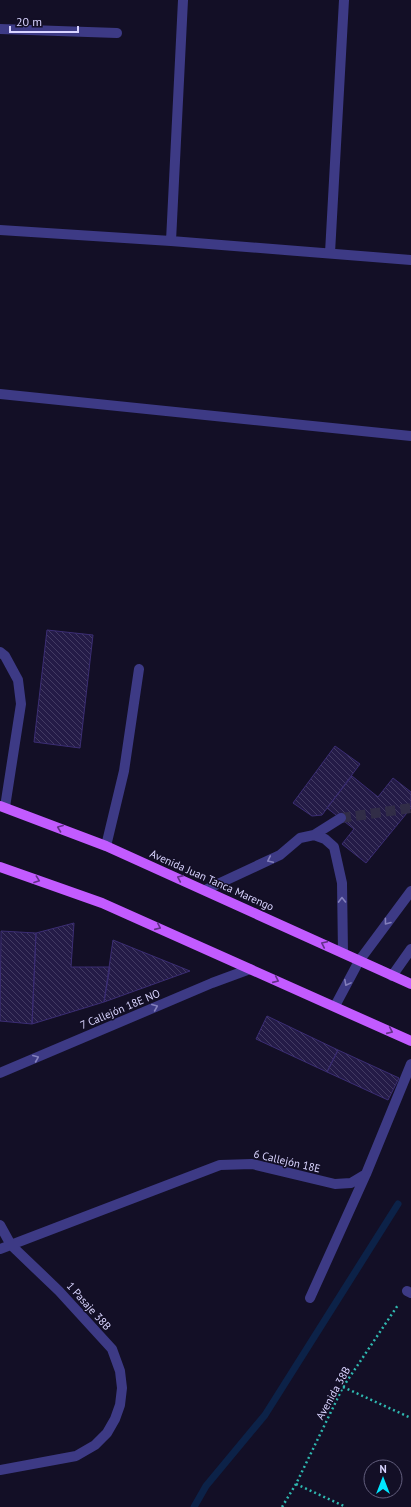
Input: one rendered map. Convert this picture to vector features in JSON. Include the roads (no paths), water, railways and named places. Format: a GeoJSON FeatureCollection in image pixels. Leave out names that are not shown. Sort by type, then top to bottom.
{"type":"FeatureCollection","features":[{"type":"Feature","properties":{"kind":"main road","name":"Avenida Juan Tanca Marengo"},"geometry":{"type":"LineString","coordinates":[[2,807],[106,846],[411,984]]}},
{"type":"Feature","properties":{"kind":"main road"},"geometry":{"type":"LineString","coordinates":[[0,866],[102,903],[411,1041]]}},
{"type":"Feature","properties":{"kind":"street"},"geometry":{"type":"LineString","coordinates":[[171,241],[183,0]]}},
{"type":"Feature","properties":{"kind":"street"},"geometry":{"type":"LineString","coordinates":[[330,254],[344,0]]}},
{"type":"Feature","properties":{"kind":"street"},"geometry":{"type":"LineString","coordinates":[[0,29],[117,33]]}},
{"type":"Feature","properties":{"kind":"street"},"geometry":{"type":"LineString","coordinates":[[0,230],[171,241],[411,260]]}},
{"type":"Feature","properties":{"kind":"street"},"geometry":{"type":"LineString","coordinates":[[0,394],[411,436]]}},
{"type":"Feature","properties":{"kind":"street"},"geometry":{"type":"LineString","coordinates":[[0,652],[5,656],[18,680],[21,704],[2,807]]}},
{"type":"Feature","properties":{"kind":"street"},"geometry":{"type":"LineString","coordinates":[[106,846],[124,771],[139,669]]}},
{"type":"Feature","properties":{"kind":"street"},"geometry":{"type":"LineString","coordinates":[[205,890],[280,855],[300,838],[314,835],[341,818]]}},
{"type":"Feature","properties":{"kind":"street"},"geometry":{"type":"LineString","coordinates":[[314,835],[325,839],[334,847],[342,883],[343,953]]}},
{"type":"Feature","properties":{"kind":"street"},"geometry":{"type":"LineString","coordinates":[[335,1006],[359,961],[411,891]]}},
{"type":"Feature","properties":{"kind":"street"},"geometry":{"type":"LineString","coordinates":[[392,976],[411,949]]}},
{"type":"Feature","properties":{"kind":"street","name":"7 Callejón 18E NO"},"geometry":{"type":"LineString","coordinates":[[0,1073],[212,983],[250,969]]}},
{"type":"Feature","properties":{"kind":"street"},"geometry":{"type":"LineString","coordinates":[[310,1298],[366,1174],[411,1064]]}},
{"type":"Feature","properties":{"kind":"street","name":"6 Callejón 18E"},"geometry":{"type":"LineString","coordinates":[[0,1249],[220,1165],[252,1164],[335,1184],[351,1183],[366,1174]]}},
{"type":"Feature","properties":{"kind":"street","name":"1 Pasaje 38B"},"geometry":{"type":"LineString","coordinates":[[0,1225],[10,1245],[59,1291],[112,1349],[120,1371],[122,1388],[120,1405],[115,1420],[107,1433],[95,1446],[76,1456],[0,1470]]}},
{"type":"Feature","properties":{"kind":"waterway"},"geometry":{"type":"LineString","coordinates":[[194,1507],[206,1486],[265,1415],[398,1204]]}},
{"type":"Feature","properties":{"kind":"tunnel"},"geometry":{"type":"LineString","coordinates":[[341,818],[411,808]]}}]}
